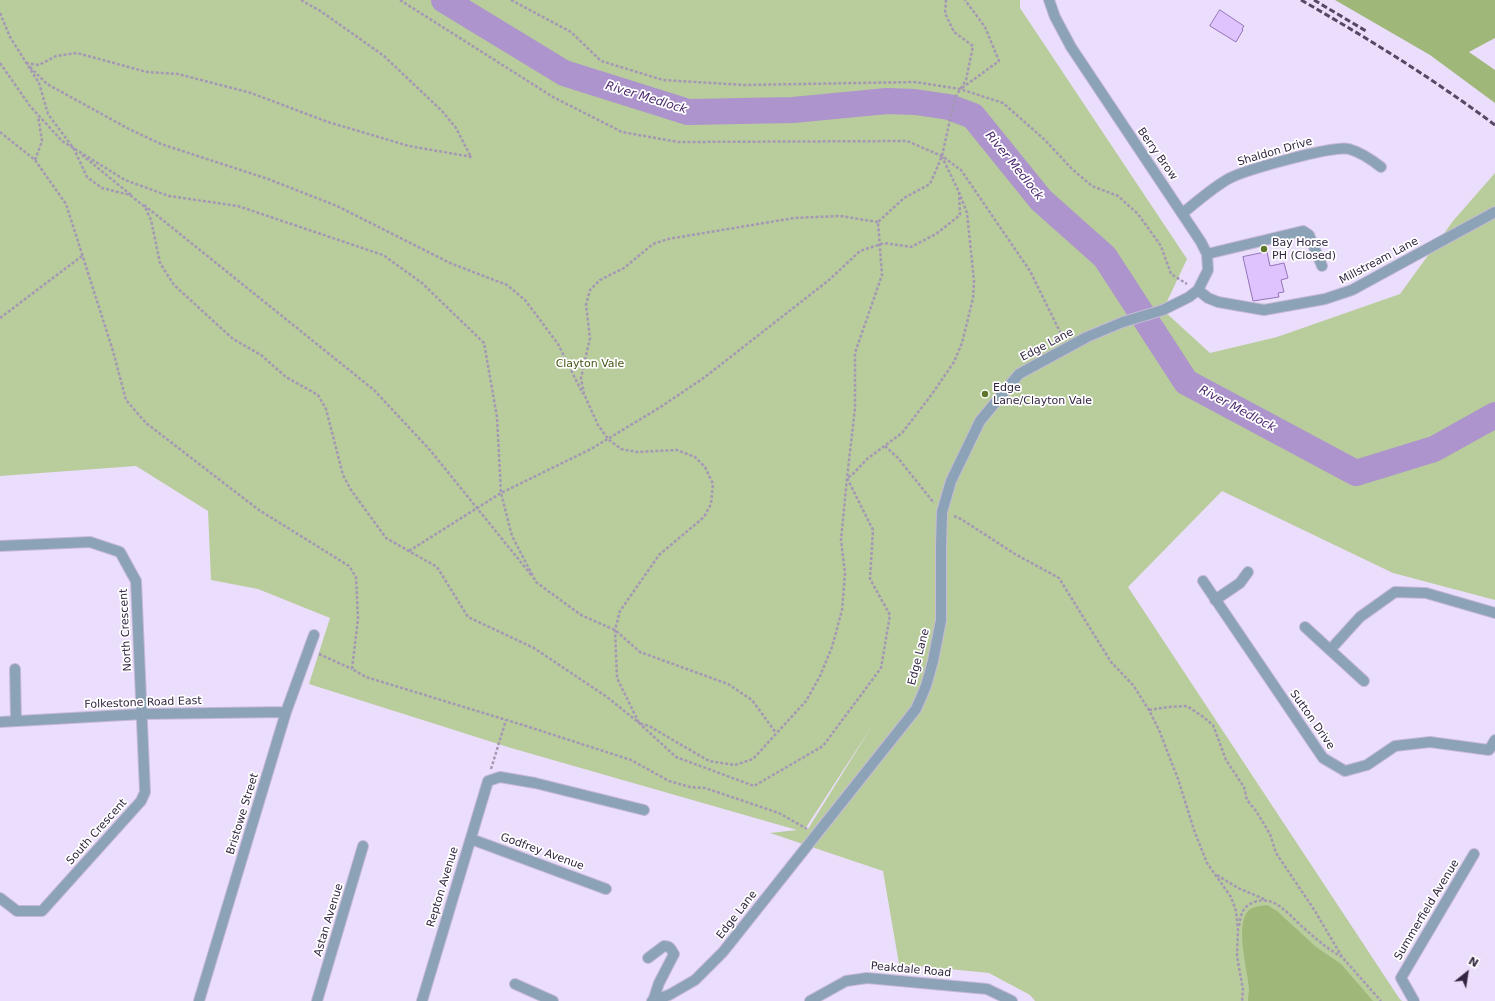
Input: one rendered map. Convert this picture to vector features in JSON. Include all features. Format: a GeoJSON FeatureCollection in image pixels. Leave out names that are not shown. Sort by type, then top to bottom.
{"type":"FeatureCollection","features":[{"type":"Feature","properties":{"kind":"street","name":"Berry Brow"},"geometry":{"type":"LineString","coordinates":[[1049,0],[1071,48],[1183,213],[1207,254]]}},
{"type":"Feature","properties":{"kind":"street","name":"Shaldon Drive"},"geometry":{"type":"LineString","coordinates":[[1183,213],[1230,178],[1262,166],[1332,149],[1348,149],[1370,159],[1381,167]]}},
{"type":"Feature","properties":{"kind":"street","name":"Millstream Lane"},"geometry":{"type":"LineString","coordinates":[[1198,290],[1208,298],[1218,302],[1264,310],[1325,299],[1352,290],[1495,212]]}},
{"type":"Feature","properties":{"kind":"street"},"geometry":{"type":"LineString","coordinates":[[1198,290],[1208,270],[1207,254],[1303,231],[1309,235],[1322,266]]}},
{"type":"Feature","properties":{"kind":"street","name":"Edge Lane"},"geometry":{"type":"LineString","coordinates":[[653,1001],[669,995],[695,980],[723,952],[916,709],[926,686],[933,661],[940,620],[942,512],[951,481],[980,421],[1020,374],[1087,337],[1123,322],[1163,310],[1189,298],[1198,290]]}},
{"type":"Feature","properties":{"kind":"street","name":"North Crescent"},"geometry":{"type":"LineString","coordinates":[[0,546],[90,542],[120,552],[136,581],[143,714]]}},
{"type":"Feature","properties":{"kind":"street"},"geometry":{"type":"LineString","coordinates":[[1215,600],[1240,583],[1248,572]]}},
{"type":"Feature","properties":{"kind":"street","name":"Sutton Drive"},"geometry":{"type":"LineString","coordinates":[[1203,581],[1323,758],[1345,771],[1367,765],[1395,746],[1430,742],[1489,750],[1495,740]]}},
{"type":"Feature","properties":{"kind":"street"},"geometry":{"type":"LineString","coordinates":[[1330,650],[1360,617],[1395,592],[1426,593],[1495,613]]}},
{"type":"Feature","properties":{"kind":"street"},"geometry":{"type":"LineString","coordinates":[[1305,627],[1364,681]]}},
{"type":"Feature","properties":{"kind":"street","name":"Bristowe Street"},"geometry":{"type":"LineString","coordinates":[[199,1001],[286,712],[314,635]]}},
{"type":"Feature","properties":{"kind":"street"},"geometry":{"type":"LineString","coordinates":[[16,669],[16,721]]}},
{"type":"Feature","properties":{"kind":"street","name":"Folkestone Road East"},"geometry":{"type":"LineString","coordinates":[[0,722],[143,714],[286,712]]}},
{"type":"Feature","properties":{"kind":"street","name":"South Crescent"},"geometry":{"type":"LineString","coordinates":[[0,898],[17,911],[42,911],[141,801],[145,792],[143,714]]}},
{"type":"Feature","properties":{"kind":"street"},"geometry":{"type":"LineString","coordinates":[[488,781],[500,777],[528,782],[644,810]]}},
{"type":"Feature","properties":{"kind":"street","name":"Repton Avenue"},"geometry":{"type":"LineString","coordinates":[[422,1001],[488,781]]}},
{"type":"Feature","properties":{"kind":"street","name":"Godfrey Avenue"},"geometry":{"type":"LineString","coordinates":[[471,838],[606,889]]}},
{"type":"Feature","properties":{"kind":"street","name":"Astan Avenue"},"geometry":{"type":"LineString","coordinates":[[317,1001],[363,846]]}},
{"type":"Feature","properties":{"kind":"street","name":"Summerfield Avenue"},"geometry":{"type":"LineString","coordinates":[[1414,1001],[1401,978],[1474,854]]}},
{"type":"Feature","properties":{"kind":"street"},"geometry":{"type":"LineString","coordinates":[[648,958],[664,946],[671,948],[674,954],[653,1001]]}},
{"type":"Feature","properties":{"kind":"street","name":"Peakdale Road"},"geometry":{"type":"LineString","coordinates":[[810,1001],[846,981],[867,978],[987,989],[1012,1001]]}},
{"type":"Feature","properties":{"kind":"street"},"geometry":{"type":"LineString","coordinates":[[515,984],[553,1001]]}},
{"type":"Feature","properties":{"kind":"path"},"geometry":{"type":"LineString","coordinates":[[26,62],[39,66],[56,56],[77,53],[146,72],[178,74],[252,93],[328,122],[409,146],[472,157],[456,128],[442,111],[384,56],[322,12],[301,0]]}},
{"type":"Feature","properties":{"kind":"path"},"geometry":{"type":"LineString","coordinates":[[400,0],[553,97],[622,132],[678,142],[907,141],[942,156],[961,170],[1030,271],[1066,348]]}},
{"type":"Feature","properties":{"kind":"path"},"geometry":{"type":"LineString","coordinates":[[511,0],[571,32],[601,61],[663,80],[744,85],[915,82],[960,89],[1003,103],[1045,140],[1072,169],[1092,186],[1118,196],[1138,214],[1161,246],[1171,274],[1198,290]]}},
{"type":"Feature","properties":{"kind":"path"},"geometry":{"type":"LineString","coordinates":[[878,222],[904,198],[930,184],[942,156],[948,124],[956,96],[966,80],[973,46],[954,32],[945,13],[946,0]]}},
{"type":"Feature","properties":{"kind":"path"},"geometry":{"type":"LineString","coordinates":[[960,89],[999,61],[985,27],[965,0]]}},
{"type":"Feature","properties":{"kind":"path"},"geometry":{"type":"LineString","coordinates":[[0,13],[10,37],[39,83],[48,114],[74,148],[87,177],[102,188],[130,195],[145,207],[151,220],[160,262],[174,285],[233,339],[261,355],[286,377],[318,395],[326,409],[343,475],[351,490],[386,538],[437,567],[468,617],[534,648],[607,697],[639,723],[676,757],[754,786],[823,746],[881,668],[890,615],[870,579],[873,530],[847,478]]}},
{"type":"Feature","properties":{"kind":"path"},"geometry":{"type":"LineString","coordinates":[[26,62],[47,84],[129,129],[161,144],[268,179],[337,206],[450,263],[507,285],[525,300],[558,344],[592,412]]}},
{"type":"Feature","properties":{"kind":"path"},"geometry":{"type":"LineString","coordinates":[[0,63],[30,106],[62,141],[125,180],[169,196],[238,206],[383,255],[422,283],[484,343],[497,417],[501,493],[512,536],[536,582]]}},
{"type":"Feature","properties":{"kind":"path"},"geometry":{"type":"LineString","coordinates":[[36,160],[42,141],[38,114]]}},
{"type":"Feature","properties":{"kind":"path"},"geometry":{"type":"LineString","coordinates":[[0,132],[36,160],[66,204],[113,351],[126,400],[146,423],[225,484],[282,525],[349,566],[356,577],[358,619],[352,669]]}},
{"type":"Feature","properties":{"kind":"path"},"geometry":{"type":"LineString","coordinates":[[74,148],[374,390],[430,450],[536,582],[581,615],[615,630],[640,652],[728,684],[752,700],[776,733]]}},
{"type":"Feature","properties":{"kind":"path"},"geometry":{"type":"LineString","coordinates":[[847,478],[852,475],[867,459],[902,433],[954,362],[962,343],[973,298],[974,281],[967,213],[942,156]]}},
{"type":"Feature","properties":{"kind":"path"},"geometry":{"type":"LineString","coordinates":[[409,551],[501,493],[591,449],[659,408],[705,377],[829,280],[860,251],[884,243],[911,247],[936,234],[960,215],[959,192]]}},
{"type":"Feature","properties":{"kind":"path"},"geometry":{"type":"LineString","coordinates":[[840,216],[878,222],[882,275],[854,353],[855,408],[841,540],[845,573],[842,602],[832,647],[820,676],[806,700],[753,759],[735,765],[708,761],[649,726],[639,723],[617,678],[615,630],[620,610],[659,555],[704,516],[711,504],[713,484],[705,467],[695,457],[677,450],[637,452],[621,449],[608,439],[598,425],[584,394],[581,378],[590,338],[586,305],[590,290],[600,280],[624,268],[653,244],[668,239],[794,218],[840,216]]}},
{"type":"Feature","properties":{"kind":"path"},"geometry":{"type":"LineString","coordinates":[[0,318],[83,256]]}},
{"type":"Feature","properties":{"kind":"path"},"geometry":{"type":"LineString","coordinates":[[885,446],[898,458],[942,512],[961,519],[1015,554],[1059,578],[1111,662],[1133,685],[1149,710],[1159,730],[1178,779],[1194,830],[1207,863],[1231,897],[1236,911],[1238,930]]}},
{"type":"Feature","properties":{"kind":"path"},"geometry":{"type":"LineString","coordinates":[[308,651],[322,655],[366,677],[631,760],[669,781],[690,787],[705,788],[779,813],[816,835]]}},
{"type":"Feature","properties":{"kind":"path"},"geometry":{"type":"LineString","coordinates":[[1149,710],[1168,706],[1188,706],[1212,725],[1226,760],[1244,787],[1247,800],[1256,811],[1270,834],[1276,853],[1315,911],[1342,957],[1381,1001]]}},
{"type":"Feature","properties":{"kind":"path"},"geometry":{"type":"LineString","coordinates":[[488,781],[506,720]]}},
{"type":"Feature","properties":{"kind":"path"},"geometry":{"type":"LineString","coordinates":[[1216,874],[1238,888],[1273,902],[1290,914],[1297,923],[1326,948],[1342,957]]}},
{"type":"Feature","properties":{"kind":"path"},"geometry":{"type":"LineString","coordinates":[[1242,1001],[1243,990],[1237,956],[1238,930],[1241,912],[1249,904],[1265,899]]}},
{"type":"Feature","properties":{"kind":"green space","name":"Clayton Vale"},"geometry":{"type":"Polygon","coordinates":[[[0,0],[1020,0],[1020,8],[1187,259],[1163,310],[1210,353],[1277,337],[1400,294],[1453,221],[1495,173],[1495,600],[1393,573],[1222,491],[1128,587],[1402,1001],[1035,1001],[1030,995],[989,973],[899,964],[883,871],[770,833],[797,830],[511,748],[309,684],[330,618],[258,589],[211,580],[208,511],[136,466],[0,476],[0,0]],[[872,726],[805,830],[808,829],[872,726]]]}},
{"type":"Feature","properties":{"kind":"green space"},"geometry":{"type":"Polygon","coordinates":[[[1335,0],[1495,0],[1495,38],[1469,52],[1495,70],[1495,103],[1430,55],[1335,0]]]}},
{"type":"Feature","properties":{"kind":"green space"},"geometry":{"type":"Polygon","coordinates":[[[1267,905],[1277,911],[1316,947],[1341,964],[1373,1001],[1248,1001],[1249,989],[1243,948],[1243,926],[1245,917],[1249,910],[1255,907],[1267,905]]]}},
{"type":"Feature","properties":{"kind":"building"},"geometry":{"type":"Polygon","coordinates":[[[1220,10],[1244,26],[1236,42],[1210,26],[1220,10]]]}},
{"type":"Feature","properties":{"kind":"building"},"geometry":{"type":"Polygon","coordinates":[[[1267,252],[1270,266],[1284,263],[1288,278],[1281,280],[1284,292],[1278,293],[1279,297],[1253,301],[1243,257],[1267,252]]]}},
{"type":"Feature","properties":{"kind":"waterway","name":"River Medlock"},"geometry":{"type":"LineString","coordinates":[[444,0],[564,73],[688,112],[793,110],[887,101],[915,102],[949,107],[973,116],[1041,200],[1105,257],[1186,382],[1356,473],[1434,449],[1495,415]]}},
{"type":"Feature","properties":{"kind":"railway"},"geometry":{"type":"LineString","coordinates":[[1301,0],[1400,60],[1448,91],[1495,125]]}},
{"type":"Feature","properties":{"kind":"railway"},"geometry":{"type":"LineString","coordinates":[[1314,0],[1366,31]]}},
{"type":"Feature","properties":{"kind":"place","name":"Bay Horse PH (Closed)"},"geometry":{"type":"Point","coordinates":[1264,249]}},
{"type":"Feature","properties":{"kind":"place","name":"Edge Lane/Clayton Vale"},"geometry":{"type":"Point","coordinates":[985,394]}}]}
